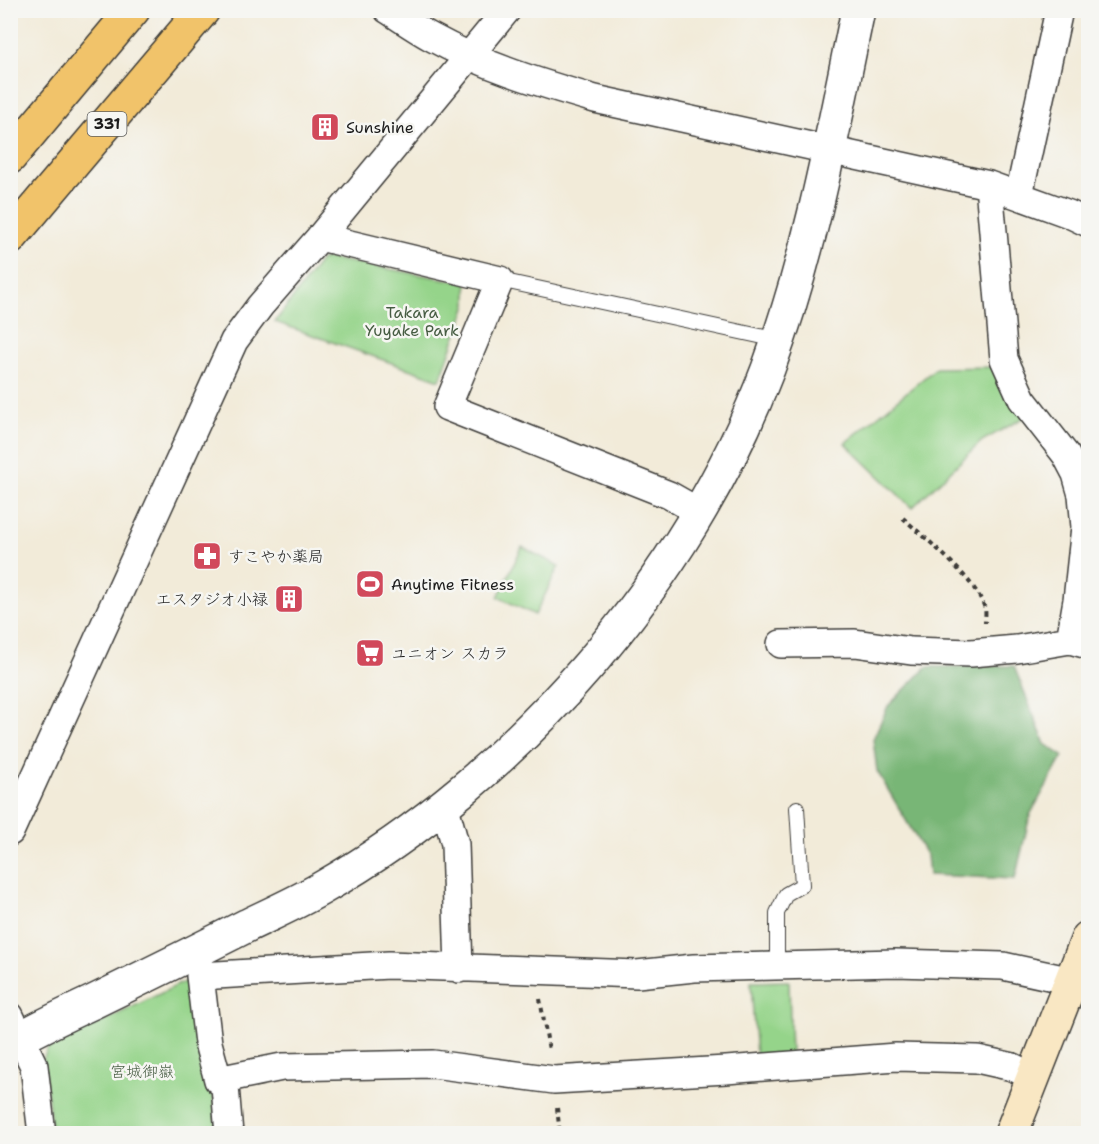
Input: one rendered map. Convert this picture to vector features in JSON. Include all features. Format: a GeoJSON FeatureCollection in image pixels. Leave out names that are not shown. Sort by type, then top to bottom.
{"type":"FeatureCollection","features":[{"type":"Feature","properties":{"kind":"highway"},"geometry":{"type":"LineString","coordinates":[[10,156],[133,10]]}},
{"type":"Feature","properties":{"kind":"highway","name":"331"},"geometry":{"type":"LineString","coordinates":[[10,238],[203,10]]}},
{"type":"Feature","properties":{"kind":"main road"},"geometry":{"type":"LineString","coordinates":[[1011,1134],[1089,938]]}},
{"type":"Feature","properties":{"kind":"street"},"geometry":{"type":"LineString","coordinates":[[388,10],[432,37],[469,55],[543,84],[595,99],[989,185],[1089,223]]}},
{"type":"Feature","properties":{"kind":"street"},"geometry":{"type":"LineString","coordinates":[[10,832],[234,341],[260,306],[320,237],[507,10]]}},
{"type":"Feature","properties":{"kind":"street"},"geometry":{"type":"LineString","coordinates":[[42,1134],[34,1066],[14,1032],[321,890],[388,848],[445,807],[548,712],[613,636],[669,559],[699,513],[728,459],[750,412],[778,340],[808,245],[858,10]]}},
{"type":"Feature","properties":{"kind":"street"},"geometry":{"type":"LineString","coordinates":[[1019,195],[1059,10]]}},
{"type":"Feature","properties":{"kind":"street"},"geometry":{"type":"LineString","coordinates":[[781,644],[855,643],[911,651],[985,652],[1079,643],[1077,600],[1084,527],[1082,495],[1076,474],[1066,455],[1022,399],[1004,359],[989,185]]}},
{"type":"Feature","properties":{"kind":"street"},"geometry":{"type":"LineString","coordinates":[[320,237],[500,280],[447,407],[669,495],[699,513]]}},
{"type":"Feature","properties":{"kind":"street"},"geometry":{"type":"LineString","coordinates":[[445,807],[455,844],[459,969]]}},
{"type":"Feature","properties":{"kind":"street"},"geometry":{"type":"LineString","coordinates":[[229,1134],[225,1086],[218,1080],[208,1043],[200,976],[389,965],[637,974],[694,968],[896,963],[1003,966],[1072,981]]}},
{"type":"Feature","properties":{"kind":"street"},"geometry":{"type":"LineString","coordinates":[[218,1080],[282,1067],[434,1064],[554,1080],[896,1057],[977,1059],[1013,1067],[1033,1077]]}},
{"type":"Feature","properties":{"kind":"lane"},"geometry":{"type":"LineString","coordinates":[[500,280],[778,340]]}},
{"type":"Feature","properties":{"kind":"lane"},"geometry":{"type":"LineString","coordinates":[[777,967],[777,913],[786,894],[802,885],[796,808]]}},
{"type":"Feature","properties":{"kind":"path"},"geometry":{"type":"LineString","coordinates":[[903,518],[959,571],[975,592],[985,610],[985,652]]}},
{"type":"Feature","properties":{"kind":"path"},"geometry":{"type":"LineString","coordinates":[[535,971],[554,1080]]}},
{"type":"Feature","properties":{"kind":"green space","name":"Takara Yuyake Park"},"geometry":{"type":"Polygon","coordinates":[[[327,258],[467,283],[467,305],[440,380],[275,322],[321,260],[327,258]]]}},
{"type":"Feature","properties":{"kind":"green space"},"geometry":{"type":"Polygon","coordinates":[[[997,367],[1025,417],[982,441],[912,508],[845,443],[936,368],[997,367]]]}},
{"type":"Feature","properties":{"kind":"green space"},"geometry":{"type":"Polygon","coordinates":[[[522,547],[559,566],[535,615],[498,597],[522,547]]]}},
{"type":"Feature","properties":{"kind":"green space"},"geometry":{"type":"Polygon","coordinates":[[[1014,666],[1045,744],[1063,756],[1030,815],[1015,879],[929,875],[927,856],[877,771],[873,739],[888,706],[927,667],[1014,666]]]}},
{"type":"Feature","properties":{"kind":"green space","name":"宮城御嶽"},"geometry":{"type":"Polygon","coordinates":[[[192,978],[212,1081],[217,1133],[52,1133],[43,1059],[48,1048],[192,978]]]}},
{"type":"Feature","properties":{"kind":"green space"},"geometry":{"type":"Polygon","coordinates":[[[789,981],[791,1057],[756,1058],[751,982],[789,981]]]}},
{"type":"Feature","properties":{"kind":"place","name":"Sunshine"},"geometry":{"type":"Point","coordinates":[325,127]}},
{"type":"Feature","properties":{"kind":"place","name":"すこやか薬局"},"geometry":{"type":"Point","coordinates":[207,556]}},
{"type":"Feature","properties":{"kind":"place","name":"Anytime Fitness"},"geometry":{"type":"Point","coordinates":[370,584]}},
{"type":"Feature","properties":{"kind":"place","name":"エスタジオ小禄"},"geometry":{"type":"Point","coordinates":[289,599]}},
{"type":"Feature","properties":{"kind":"place","name":"ユニオン スカラ"},"geometry":{"type":"Point","coordinates":[370,653]}}]}
